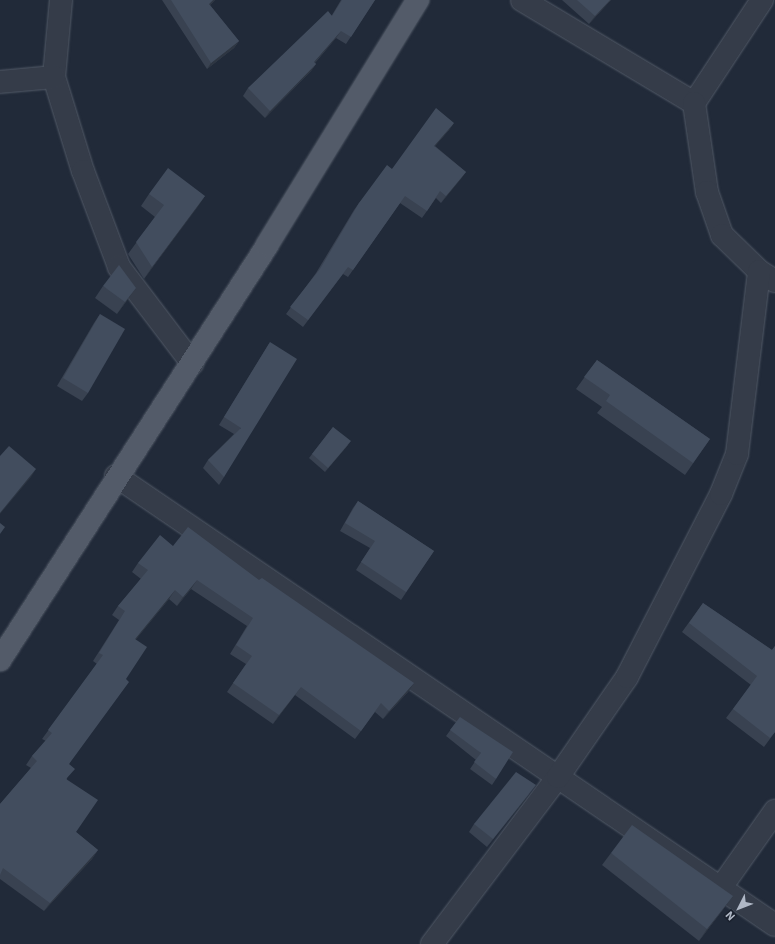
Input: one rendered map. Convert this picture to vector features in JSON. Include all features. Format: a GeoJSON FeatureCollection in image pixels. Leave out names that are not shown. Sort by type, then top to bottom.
{"type":"FeatureCollection","features":[{"type":"Feature","properties":{"kind":"main road"},"geometry":{"type":"LineString","coordinates":[[2,654],[116,476],[192,363],[418,0]]}},
{"type":"Feature","properties":{"kind":"street"},"geometry":{"type":"LineString","coordinates":[[60,0],[54,77],[83,171],[118,267],[192,363]]}},
{"type":"Feature","properties":{"kind":"street"},"geometry":{"type":"LineString","coordinates":[[522,0],[694,103]]}},
{"type":"Feature","properties":{"kind":"street"},"geometry":{"type":"LineString","coordinates":[[432,944],[558,777],[627,677],[724,487],[737,454],[767,276],[722,235],[707,192],[694,103],[765,6]]}},
{"type":"Feature","properties":{"kind":"street"},"geometry":{"type":"LineString","coordinates":[[0,82],[54,77]]}},
{"type":"Feature","properties":{"kind":"street"},"geometry":{"type":"LineString","coordinates":[[116,476],[558,777],[722,886],[775,925]]}},
{"type":"Feature","properties":{"kind":"street"},"geometry":{"type":"LineString","coordinates":[[722,886],[775,810]]}},
{"type":"Feature","properties":{"kind":"building"},"geometry":{"type":"Polygon","coordinates":[[[171,0],[213,0],[209,4],[239,41],[211,63],[171,0]]]}},
{"type":"Feature","properties":{"kind":"building"},"geometry":{"type":"Polygon","coordinates":[[[342,0],[375,0],[351,37],[341,31],[314,62],[316,64],[270,111],[248,88],[328,11],[332,16],[342,0]]]}},
{"type":"Feature","properties":{"kind":"building"},"geometry":{"type":"Polygon","coordinates":[[[577,0],[610,0],[595,16],[577,0]]]}},
{"type":"Feature","properties":{"kind":"building"},"geometry":{"type":"Polygon","coordinates":[[[436,108],[454,123],[434,146],[466,172],[446,196],[440,191],[427,211],[405,196],[353,270],[348,267],[308,320],[290,307],[320,269],[359,203],[387,165],[392,169],[436,108]]]}},
{"type":"Feature","properties":{"kind":"building"},"geometry":{"type":"Polygon","coordinates":[[[168,168],[205,196],[152,267],[136,242],[164,205],[149,194],[168,168]]]}},
{"type":"Feature","properties":{"kind":"building"},"geometry":{"type":"Polygon","coordinates":[[[119,265],[136,288],[125,302],[103,286],[119,265]]]}},
{"type":"Feature","properties":{"kind":"building"},"geometry":{"type":"Polygon","coordinates":[[[100,314],[125,329],[88,393],[63,378],[100,314]]]}},
{"type":"Feature","properties":{"kind":"building"},"geometry":{"type":"Polygon","coordinates":[[[270,342],[297,359],[224,477],[208,460],[241,428],[224,417],[270,342]]]}},
{"type":"Feature","properties":{"kind":"building"},"geometry":{"type":"Polygon","coordinates":[[[597,360],[710,439],[693,463],[606,401],[610,395],[584,377],[597,360]]]}},
{"type":"Feature","properties":{"kind":"building"},"geometry":{"type":"Polygon","coordinates":[[[333,427],[351,441],[328,468],[312,454],[333,427]]]}},
{"type":"Feature","properties":{"kind":"building"},"geometry":{"type":"Polygon","coordinates":[[[9,446],[36,469],[0,513],[0,456],[9,446]]]}},
{"type":"Feature","properties":{"kind":"building"},"geometry":{"type":"Polygon","coordinates":[[[358,501],[434,551],[406,592],[361,562],[375,541],[345,523],[358,501]]]}},
{"type":"Feature","properties":{"kind":"building"},"geometry":{"type":"Polygon","coordinates":[[[0,523],[5,527],[0,534],[0,523]]]}},
{"type":"Feature","properties":{"kind":"building"},"geometry":{"type":"Polygon","coordinates":[[[188,527],[259,580],[262,578],[414,683],[389,711],[381,703],[361,731],[301,687],[279,715],[233,683],[252,656],[236,645],[253,618],[197,580],[183,597],[175,590],[135,639],[147,647],[126,679],[129,682],[69,764],[75,769],[66,779],[98,800],[76,832],[98,850],[50,903],[3,868],[0,875],[0,804],[37,761],[32,756],[52,733],[48,730],[103,655],[99,653],[125,611],[118,606],[148,570],[138,563],[160,535],[173,546],[188,527]]]}},
{"type":"Feature","properties":{"kind":"building"},"geometry":{"type":"Polygon","coordinates":[[[703,603],[772,650],[775,646],[775,732],[770,738],[733,709],[757,676],[689,623],[703,603]]]}},
{"type":"Feature","properties":{"kind":"building"},"geometry":{"type":"Polygon","coordinates":[[[460,717],[513,752],[496,779],[474,762],[481,753],[450,730],[460,717]]]}},
{"type":"Feature","properties":{"kind":"building"},"geometry":{"type":"Polygon","coordinates":[[[516,772],[536,785],[493,839],[474,824],[516,772]]]}},
{"type":"Feature","properties":{"kind":"building"},"geometry":{"type":"Polygon","coordinates":[[[632,825],[733,896],[707,929],[611,853],[632,825]]]}}]}
